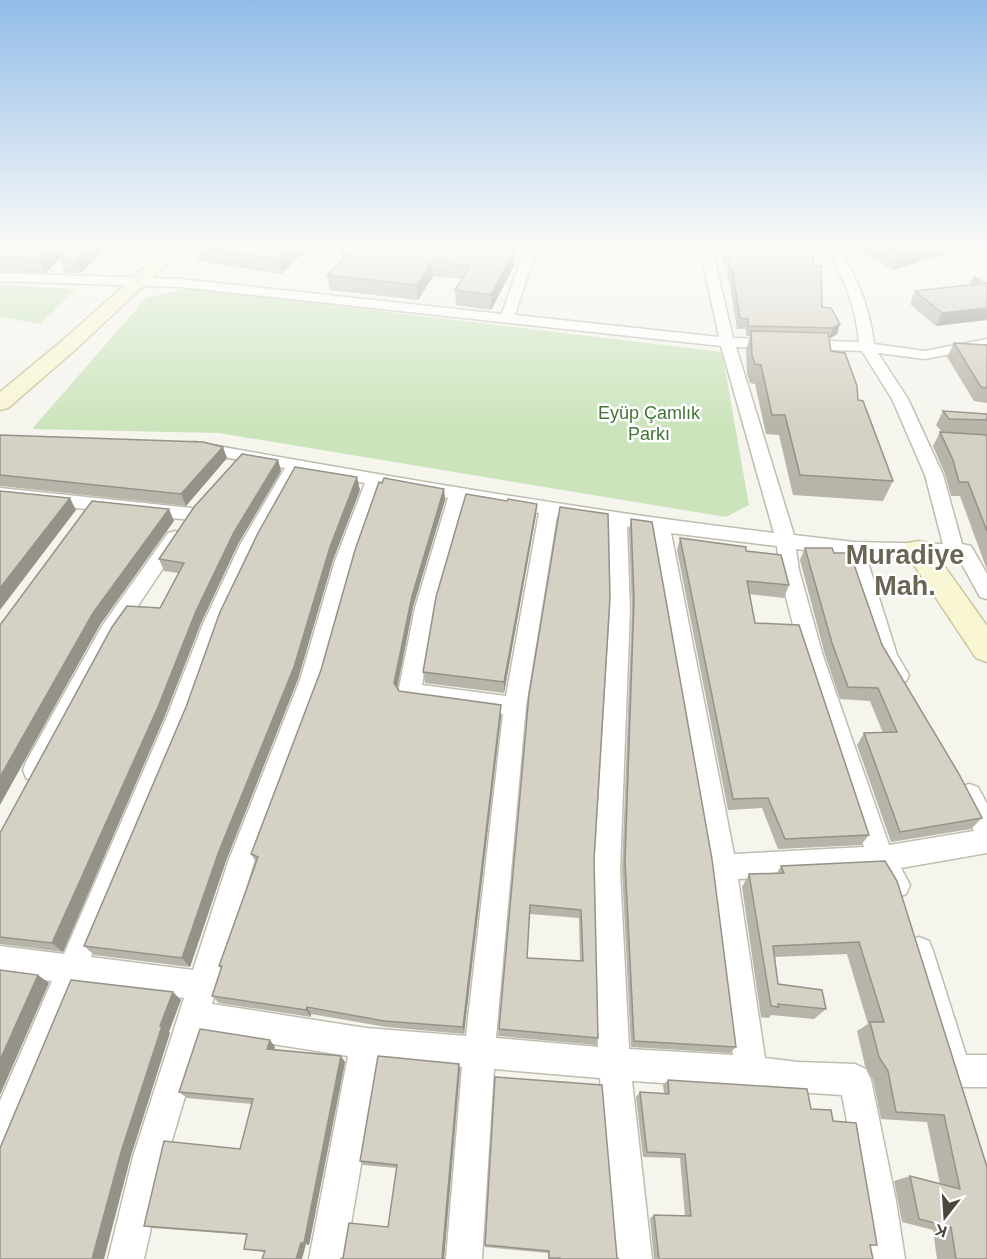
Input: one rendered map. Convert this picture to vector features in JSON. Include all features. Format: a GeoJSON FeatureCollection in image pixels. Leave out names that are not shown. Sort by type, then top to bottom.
{"type":"FeatureCollection","features":[{"type":"Feature","properties":{"kind":"main road"},"geometry":{"type":"LineString","coordinates":[[0,403],[109,308]]}},
{"type":"Feature","properties":{"kind":"main road"},"geometry":{"type":"LineString","coordinates":[[918,550],[987,650]]}},
{"type":"Feature","properties":{"kind":"street"},"geometry":{"type":"LineString","coordinates":[[405,308],[727,342],[867,347],[925,355],[986,344]]}},
{"type":"Feature","properties":{"kind":"street"},"geometry":{"type":"LineString","coordinates":[[507,319],[511,308]]}},
{"type":"Feature","properties":{"kind":"street"},"geometry":{"type":"LineString","coordinates":[[719,308],[727,342],[786,541],[789,570],[812,656],[880,859],[898,888],[959,1082],[987,1071]]}},
{"type":"Feature","properties":{"kind":"street"},"geometry":{"type":"LineString","coordinates":[[860,308],[864,319],[867,347],[900,399],[934,475],[954,551]]}},
{"type":"Feature","properties":{"kind":"street"},"geometry":{"type":"LineString","coordinates":[[917,439],[939,440]]}},
{"type":"Feature","properties":{"kind":"street"},"geometry":{"type":"LineString","coordinates":[[173,446],[207,447],[458,494],[660,526],[854,549],[964,551],[987,592]]}},
{"type":"Feature","properties":{"kind":"street"},"geometry":{"type":"LineString","coordinates":[[228,471],[243,454]]}},
{"type":"Feature","properties":{"kind":"street"},"geometry":{"type":"LineString","coordinates":[[0,1139],[178,719],[213,624],[249,545],[296,464]]}},
{"type":"Feature","properties":{"kind":"street"},"geometry":{"type":"LineString","coordinates":[[126,1259],[150,1157],[242,862],[311,680],[345,561],[375,478]]}},
{"type":"Feature","properties":{"kind":"street"},"geometry":{"type":"LineString","coordinates":[[458,494],[426,608],[409,693],[515,706]]}},
{"type":"Feature","properties":{"kind":"street"},"geometry":{"type":"LineString","coordinates":[[2,497],[93,503],[191,514]]}},
{"type":"Feature","properties":{"kind":"street"},"geometry":{"type":"LineString","coordinates":[[26,786],[109,632],[191,514],[206,497]]}},
{"type":"Feature","properties":{"kind":"street"},"geometry":{"type":"LineString","coordinates":[[80,521],[93,503]]}},
{"type":"Feature","properties":{"kind":"street"},"geometry":{"type":"LineString","coordinates":[[464,1259],[479,1054],[515,706],[549,509]]}},
{"type":"Feature","properties":{"kind":"street"},"geometry":{"type":"LineString","coordinates":[[618,519],[620,609],[607,870],[614,1064],[634,1259]]}},
{"type":"Feature","properties":{"kind":"street"},"geometry":{"type":"LineString","coordinates":[[660,526],[723,867],[751,1072]]}},
{"type":"Feature","properties":{"kind":"street"},"geometry":{"type":"LineString","coordinates":[[854,549],[887,656],[911,696]]}},
{"type":"Feature","properties":{"kind":"street"},"geometry":{"type":"LineString","coordinates":[[960,776],[987,830]]}},
{"type":"Feature","properties":{"kind":"street"},"geometry":{"type":"LineString","coordinates":[[723,867],[880,859],[987,841]]}},
{"type":"Feature","properties":{"kind":"street"},"geometry":{"type":"LineString","coordinates":[[0,960],[203,986]]}},
{"type":"Feature","properties":{"kind":"street"},"geometry":{"type":"LineString","coordinates":[[194,1016],[366,1043],[479,1054],[751,1072],[798,1078],[855,1080],[879,1201],[887,1259]]}},
{"type":"Feature","properties":{"kind":"street"},"geometry":{"type":"LineString","coordinates":[[327,1259],[366,1043]]}},
{"type":"Feature","properties":{"kind":"green space"},"geometry":{"type":"Polygon","coordinates":[[[0,308],[57,308],[40,324],[0,317],[0,308]]]}},
{"type":"Feature","properties":{"kind":"green space","name":"Eyüp Çamlık Parkı"},"geometry":{"type":"Polygon","coordinates":[[[138,308],[353,308],[722,352],[749,505],[726,517],[219,433],[32,429],[138,308]]]}},
{"type":"Feature","properties":{"kind":"building"},"geometry":{"type":"Polygon","coordinates":[[[738,308],[829,308],[840,324],[833,328],[748,326],[748,319],[740,318],[738,308]]]}},
{"type":"Feature","properties":{"kind":"building"},"geometry":{"type":"Polygon","coordinates":[[[936,308],[987,308],[987,308],[942,313],[936,308]]]}},
{"type":"Feature","properties":{"kind":"building"},"geometry":{"type":"Polygon","coordinates":[[[751,331],[828,333],[831,351],[845,353],[857,386],[858,400],[863,401],[893,481],[800,475],[785,415],[772,415],[761,365],[755,364],[752,355],[751,331]]]}},
{"type":"Feature","properties":{"kind":"building"},"geometry":{"type":"Polygon","coordinates":[[[954,343],[987,345],[987,388],[981,387],[954,343]]]}},
{"type":"Feature","properties":{"kind":"building"},"geometry":{"type":"Polygon","coordinates":[[[943,411],[987,414],[987,420],[949,419],[943,411]]]}},
{"type":"Feature","properties":{"kind":"building"},"geometry":{"type":"Polygon","coordinates":[[[940,432],[987,435],[987,531],[968,482],[959,482],[953,460],[940,432]]]}},
{"type":"Feature","properties":{"kind":"building"},"geometry":{"type":"Polygon","coordinates":[[[0,435],[203,442],[223,447],[181,494],[0,475],[0,435]]]}},
{"type":"Feature","properties":{"kind":"building"},"geometry":{"type":"Polygon","coordinates":[[[242,454],[278,460],[234,532],[196,611],[158,707],[52,943],[0,937],[0,833],[112,627],[127,606],[160,608],[184,563],[159,559],[194,507],[242,454]]]}},
{"type":"Feature","properties":{"kind":"building"},"geometry":{"type":"Polygon","coordinates":[[[295,467],[357,477],[330,547],[294,667],[219,851],[182,958],[84,946],[186,707],[220,612],[258,533],[295,467]]]}},
{"type":"Feature","properties":{"kind":"building"},"geometry":{"type":"Polygon","coordinates":[[[384,478],[444,489],[412,596],[394,683],[399,691],[501,705],[463,1027],[384,1021],[307,1007],[306,1010],[212,996],[222,966],[219,966],[258,857],[251,854],[321,670],[355,550],[379,482],[382,483],[384,478]]]}},
{"type":"Feature","properties":{"kind":"building"},"geometry":{"type":"Polygon","coordinates":[[[0,491],[70,498],[0,588],[0,491]]]}},
{"type":"Feature","properties":{"kind":"building"},"geometry":{"type":"Polygon","coordinates":[[[466,494],[537,504],[504,682],[423,672],[436,597],[466,494]]]}},
{"type":"Feature","properties":{"kind":"building"},"geometry":{"type":"Polygon","coordinates":[[[92,501],[169,509],[93,613],[0,777],[0,625],[92,501]]]}},
{"type":"Feature","properties":{"kind":"building"},"geometry":{"type":"Polygon","coordinates":[[[560,507],[608,514],[610,597],[594,860],[598,1038],[499,1029],[529,695],[560,507]],[[530,905],[527,958],[583,961],[581,910],[530,905]]]}},
{"type":"Feature","properties":{"kind":"building"},"geometry":{"type":"Polygon","coordinates":[[[631,519],[652,522],[712,859],[736,1047],[634,1041],[625,861],[634,599],[631,519]]]}},
{"type":"Feature","properties":{"kind":"building"},"geometry":{"type":"Polygon","coordinates":[[[680,538],[746,547],[746,551],[781,555],[789,585],[747,581],[755,623],[799,625],[869,835],[785,839],[768,798],[733,799],[680,538]]]}},
{"type":"Feature","properties":{"kind":"building"},"geometry":{"type":"Polygon","coordinates":[[[805,548],[832,548],[834,553],[850,553],[882,645],[959,774],[982,818],[900,832],[864,733],[897,732],[878,688],[848,687],[832,643],[805,548]]]}},
{"type":"Feature","properties":{"kind":"building"},"geometry":{"type":"Polygon","coordinates":[[[885,861],[897,881],[987,1167],[987,1259],[956,1259],[951,1227],[919,1219],[910,1176],[960,1189],[944,1115],[896,1112],[888,1071],[879,1057],[870,1022],[884,1022],[859,942],[773,946],[778,984],[822,990],[826,1009],[778,1004],[779,1007],[771,1006],[749,874],[784,873],[781,866],[885,861]]]}},
{"type":"Feature","properties":{"kind":"building"},"geometry":{"type":"Polygon","coordinates":[[[0,970],[38,975],[0,1060],[0,970]]]}},
{"type":"Feature","properties":{"kind":"building"},"geometry":{"type":"Polygon","coordinates":[[[71,980],[173,992],[160,1026],[162,1026],[121,1152],[92,1259],[0,1259],[0,1148],[71,980]]]}},
{"type":"Feature","properties":{"kind":"building"},"geometry":{"type":"Polygon","coordinates":[[[200,1029],[270,1040],[267,1049],[341,1056],[304,1243],[301,1243],[296,1259],[262,1259],[265,1251],[244,1249],[247,1234],[144,1226],[164,1141],[240,1149],[253,1099],[179,1092],[200,1029]]]}},
{"type":"Feature","properties":{"kind":"building"},"geometry":{"type":"Polygon","coordinates":[[[378,1056],[459,1064],[442,1258],[445,1259],[340,1259],[343,1258],[349,1223],[388,1227],[397,1165],[360,1161],[378,1056]]]}},
{"type":"Feature","properties":{"kind":"building"},"geometry":{"type":"Polygon","coordinates":[[[495,1077],[602,1085],[617,1258],[619,1259],[549,1258],[549,1251],[485,1245],[495,1077]]]}},
{"type":"Feature","properties":{"kind":"building"},"geometry":{"type":"Polygon","coordinates":[[[668,1080],[807,1089],[811,1109],[831,1110],[833,1121],[856,1123],[877,1245],[870,1245],[873,1259],[659,1259],[654,1215],[691,1216],[685,1154],[647,1152],[640,1092],[669,1094],[668,1080]]]}},
{"type":"Feature","properties":{"kind":"district","name":"Muradiye Mah."},"geometry":{"type":"Point","coordinates":[905,570]}}]}
